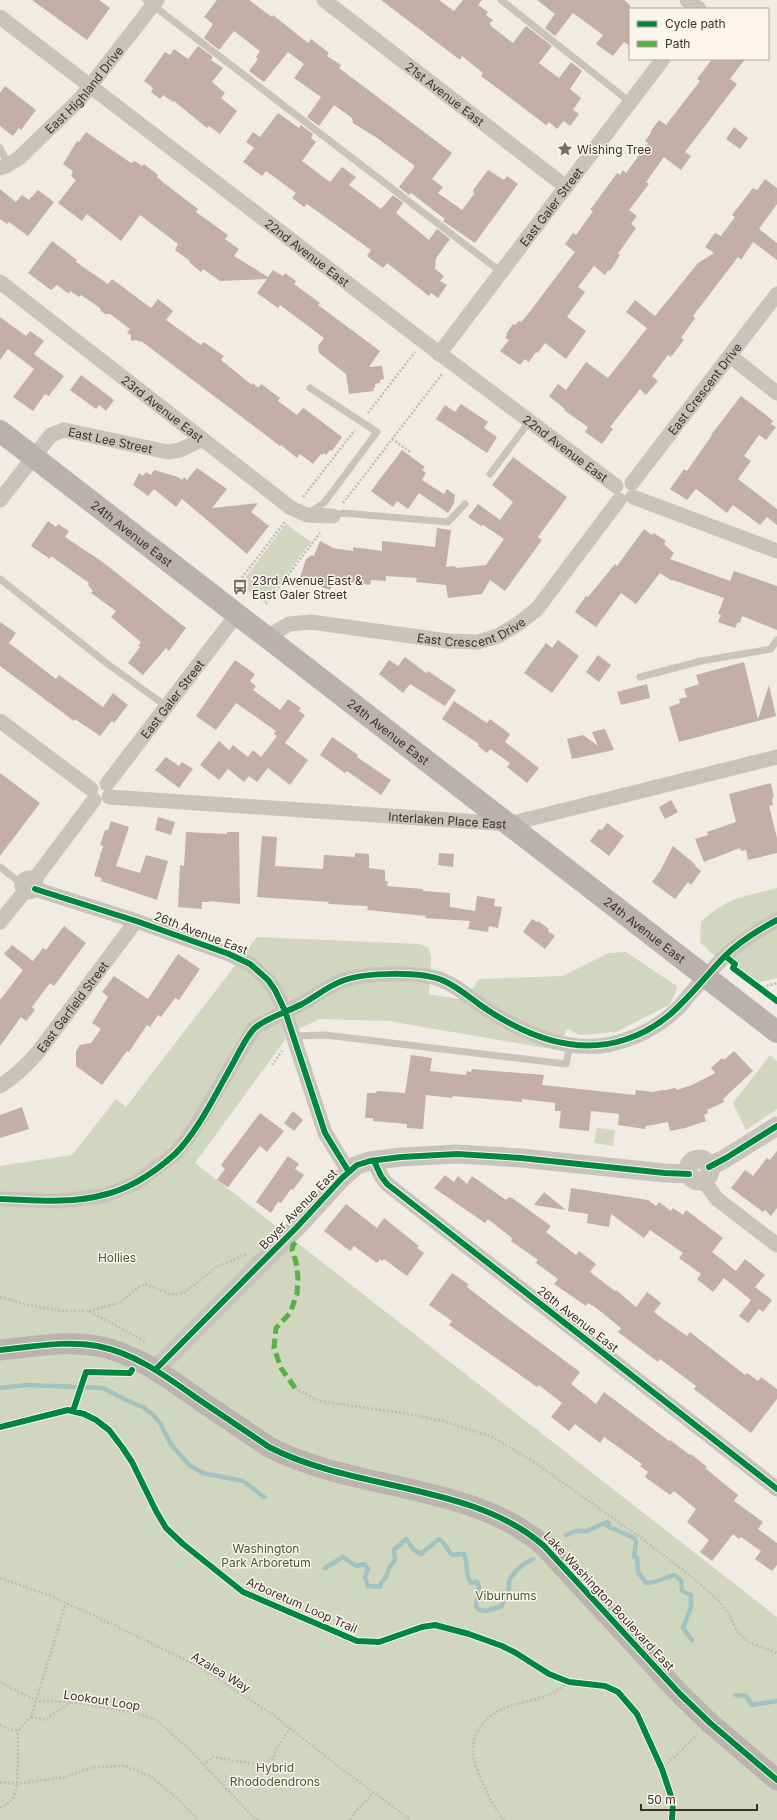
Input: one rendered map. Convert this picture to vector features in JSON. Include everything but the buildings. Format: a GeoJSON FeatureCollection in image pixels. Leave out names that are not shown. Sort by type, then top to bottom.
{"type":"FeatureCollection","features":[{"type":"Feature","properties":{"kind":"main road","name":"24th Avenue East"},"geometry":{"type":"LineString","coordinates":[[0,431],[777,1032]]}},
{"type":"Feature","properties":{"kind":"main road","name":"Lake Washington Boulevard East"},"geometry":{"type":"LineString","coordinates":[[0,1350],[59,1344],[96,1346],[121,1352],[156,1370],[269,1446],[288,1457],[332,1472],[446,1498],[492,1514],[522,1529],[544,1546],[664,1677],[710,1723],[777,1780]]}},
{"type":"Feature","properties":{"kind":"street","name":"21st Avenue East"},"geometry":{"type":"LineString","coordinates":[[324,0],[566,187]]}},
{"type":"Feature","properties":{"kind":"street"},"geometry":{"type":"LineString","coordinates":[[687,0],[699,8]]}},
{"type":"Feature","properties":{"kind":"street"},"geometry":{"type":"LineString","coordinates":[[701,8],[708,0]]}},
{"type":"Feature","properties":{"kind":"street","name":"East Highland Drive"},"geometry":{"type":"LineString","coordinates":[[4,167],[19,158],[91,86],[152,2]]}},
{"type":"Feature","properties":{"kind":"street","name":"22nd Avenue East"},"geometry":{"type":"LineString","coordinates":[[0,17],[439,354],[625,492],[777,551]]}},
{"type":"Feature","properties":{"kind":"street","name":"East Galer Street"},"geometry":{"type":"LineString","coordinates":[[439,354],[662,60]]}},
{"type":"Feature","properties":{"kind":"street","name":"23rd Avenue East"},"geometry":{"type":"LineString","coordinates":[[0,282],[292,508],[307,515],[333,516]]}},
{"type":"Feature","properties":{"kind":"street","name":"East Crescent Drive"},"geometry":{"type":"LineString","coordinates":[[267,637],[289,624],[311,622],[448,641],[478,642],[498,636],[518,624],[538,608],[777,294]]}},
{"type":"Feature","properties":{"kind":"street"},"geometry":{"type":"LineString","coordinates":[[730,356],[777,392]]}},
{"type":"Feature","properties":{"kind":"street","name":"East Lee Street"},"geometry":{"type":"LineString","coordinates":[[0,500],[51,435],[64,430],[168,452],[180,450],[203,439]]}},
{"type":"Feature","properties":{"kind":"street","name":"East Galer Street"},"geometry":{"type":"LineString","coordinates":[[108,790],[166,706],[237,614]]}},
{"type":"Feature","properties":{"kind":"street"},"geometry":{"type":"LineString","coordinates":[[0,721],[93,794]]}},
{"type":"Feature","properties":{"kind":"street","name":"Interlaken Place East"},"geometry":{"type":"LineString","coordinates":[[108,790],[509,824],[777,757]]}},
{"type":"Feature","properties":{"kind":"street"},"geometry":{"type":"LineString","coordinates":[[0,922],[29,886],[93,794],[96,783],[102,782],[108,790]]}},
{"type":"Feature","properties":{"kind":"street","name":"26th Avenue East"},"geometry":{"type":"LineString","coordinates":[[29,886],[136,921],[229,954],[250,964],[268,980],[281,1000],[325,1133],[349,1172]]}},
{"type":"Feature","properties":{"kind":"street"},"geometry":{"type":"LineString","coordinates":[[0,1199],[60,1201],[103,1196],[136,1183],[176,1153],[194,1129],[254,1028],[301,1004],[331,986],[348,979],[396,974],[421,974],[453,985],[482,1006],[511,1024],[547,1039],[570,1045],[605,1045],[624,1040],[647,1030],[677,1010],[725,956],[757,932],[777,920]]}},
{"type":"Feature","properties":{"kind":"street","name":"East Garfield Street"},"geometry":{"type":"LineString","coordinates":[[0,1086],[11,1079],[27,1065],[39,1051],[136,921]]}},
{"type":"Feature","properties":{"kind":"street"},"geometry":{"type":"LineString","coordinates":[[777,1126],[700,1173],[717,1199],[777,1245]]}},
{"type":"Feature","properties":{"kind":"street","name":"Boyer Avenue East"},"geometry":{"type":"LineString","coordinates":[[156,1370],[349,1172],[358,1165],[401,1157],[457,1154],[521,1158],[665,1173],[700,1173]]}},
{"type":"Feature","properties":{"kind":"street","name":"26th Avenue East"},"geometry":{"type":"LineString","coordinates":[[374,1161],[381,1176],[387,1184],[777,1489]]}},
{"type":"Feature","properties":{"kind":"lane"},"geometry":{"type":"LineString","coordinates":[[501,0],[630,102]]}},
{"type":"Feature","properties":{"kind":"lane"},"geometry":{"type":"LineString","coordinates":[[152,2],[501,272]]}},
{"type":"Feature","properties":{"kind":"lane"},"geometry":{"type":"LineString","coordinates":[[0,148],[4,167]]}},
{"type":"Feature","properties":{"kind":"lane"},"geometry":{"type":"LineString","coordinates":[[307,515],[324,503],[377,432],[310,388]]}},
{"type":"Feature","properties":{"kind":"lane"},"geometry":{"type":"LineString","coordinates":[[490,474],[529,422]]}},
{"type":"Feature","properties":{"kind":"lane"},"geometry":{"type":"LineString","coordinates":[[333,516],[343,513],[448,522],[464,504]]}},
{"type":"Feature","properties":{"kind":"lane"},"geometry":{"type":"LineString","coordinates":[[0,579],[109,665],[166,706]]}},
{"type":"Feature","properties":{"kind":"lane"},"geometry":{"type":"LineString","coordinates":[[640,677],[701,662],[771,648],[777,640]]}},
{"type":"Feature","properties":{"kind":"lane"},"geometry":{"type":"LineString","coordinates":[[0,867],[29,886]]}},
{"type":"Feature","properties":{"kind":"lane"},"geometry":{"type":"LineString","coordinates":[[293,1036],[325,1035],[566,1064],[570,1045]]}},
{"type":"Feature","properties":{"kind":"path"},"geometry":{"type":"LineString","coordinates":[[343,503],[445,370]]}},
{"type":"Feature","properties":{"kind":"path"},"geometry":{"type":"LineString","coordinates":[[392,439],[410,452]]}},
{"type":"Feature","properties":{"kind":"path"},"geometry":{"type":"LineString","coordinates":[[237,584],[289,517]]}},
{"type":"Feature","properties":{"kind":"path"},"geometry":{"type":"LineString","coordinates":[[266,604],[320,533]]}},
{"type":"Feature","properties":{"kind":"path"},"geometry":{"type":"LineString","coordinates":[[759,988],[777,983]]}},
{"type":"Feature","properties":{"kind":"path"},"geometry":{"type":"LineString","coordinates":[[272,1065],[284,1049]]}},
{"type":"Feature","properties":{"kind":"path"},"geometry":{"type":"LineString","coordinates":[[0,1297],[28,1305],[64,1311],[89,1311],[119,1303],[145,1284],[170,1294],[186,1292],[215,1268],[250,1252]]}},
{"type":"Feature","properties":{"kind":"path"},"geometry":{"type":"LineString","coordinates":[[89,1311],[146,1342]]}},
{"type":"Feature","properties":{"kind":"path"},"geometry":{"type":"LineString","coordinates":[[73,1411],[86,1372],[123,1372]]}},
{"type":"Feature","properties":{"kind":"path"},"geometry":{"type":"LineString","coordinates":[[295,1388],[319,1401],[443,1421],[490,1436],[531,1460],[635,1534],[696,1580],[719,1601],[728,1613],[737,1631],[748,1642],[777,1653]]}},
{"type":"Feature","properties":{"kind":"path"},"geometry":{"type":"LineString","coordinates":[[0,1808],[8,1804],[14,1796],[16,1784],[18,1730],[31,1717],[66,1603]]}},
{"type":"Feature","properties":{"kind":"path"},"geometry":{"type":"LineString","coordinates":[[563,1679],[572,1682]]}},
{"type":"Feature","properties":{"kind":"path"},"geometry":{"type":"LineString","coordinates":[[504,1820],[484,1787],[473,1759],[472,1747],[476,1734],[482,1724],[495,1712],[547,1696],[572,1682]]}},
{"type":"Feature","properties":{"kind":"path"},"geometry":{"type":"LineString","coordinates":[[31,1717],[46,1720],[72,1702]]}},
{"type":"Feature","properties":{"kind":"path"},"geometry":{"type":"LineString","coordinates":[[662,1769],[710,1723]]}},
{"type":"Feature","properties":{"kind":"path"},"geometry":{"type":"LineString","coordinates":[[0,1725],[12,1730],[18,1730]]}},
{"type":"Feature","properties":{"kind":"path"},"geometry":{"type":"LineString","coordinates":[[203,1765],[213,1757],[248,1763],[268,1762],[274,1758],[276,1749],[290,1728]]}},
{"type":"Feature","properties":{"kind":"path"},"geometry":{"type":"LineString","coordinates":[[0,1782],[16,1784],[65,1777],[94,1767],[125,1766],[150,1776],[176,1797],[198,1820]]}},
{"type":"Feature","properties":{"kind":"path"},"geometry":{"type":"LineString","coordinates":[[350,1820],[355,1812],[374,1792]]}},
{"type":"Feature","properties":{"kind":"green space"},"geometry":{"type":"Polygon","coordinates":[[[286,524],[311,542],[265,603],[245,588],[247,586],[242,582],[286,524]]]}},
{"type":"Feature","properties":{"kind":"green space"},"geometry":{"type":"Polygon","coordinates":[[[777,888],[777,978],[760,982],[711,953],[700,942],[701,922],[719,907],[736,899],[777,888]]]}},
{"type":"Feature","properties":{"kind":"green space","name":"Washington Park Arboretum"},"geometry":{"type":"Polygon","coordinates":[[[257,937],[419,944],[429,948],[431,957],[429,994],[465,1000],[479,979],[563,976],[609,953],[626,952],[678,987],[669,1005],[616,1032],[580,1035],[567,1029],[557,1050],[389,1021],[320,1019],[285,1035],[285,1040],[195,1163],[777,1617],[777,1820],[0,1820],[0,1166],[72,1155],[116,1099],[126,1107],[257,937]]]}},
{"type":"Feature","properties":{"kind":"green space"},"geometry":{"type":"Polygon","coordinates":[[[770,1055],[777,1061],[777,1109],[746,1130],[733,1103],[770,1055]]]}},
{"type":"Feature","properties":{"kind":"green space"},"geometry":{"type":"Polygon","coordinates":[[[597,1128],[615,1130],[613,1146],[594,1143],[597,1128]]]}},
{"type":"Feature","properties":{"kind":"waterway"},"geometry":{"type":"LineString","coordinates":[[0,1388],[27,1385],[103,1388],[143,1407],[153,1415],[160,1423],[170,1443],[189,1465],[203,1473],[243,1481],[264,1497]]}},
{"type":"Feature","properties":{"kind":"waterway"},"geometry":{"type":"LineString","coordinates":[[566,1535],[576,1531],[587,1531],[607,1522],[609,1523],[607,1526],[634,1538],[636,1542],[634,1557],[637,1557],[638,1572],[646,1583],[654,1582],[674,1575],[681,1580],[682,1591],[691,1595],[691,1607],[683,1628],[692,1640]]}},
{"type":"Feature","properties":{"kind":"waterway"},"geometry":{"type":"LineString","coordinates":[[325,1568],[343,1557],[356,1566],[364,1564],[368,1568],[365,1577],[368,1586],[380,1587],[389,1568],[395,1560],[394,1550],[406,1539],[413,1549],[421,1554],[439,1539],[443,1542],[452,1555],[464,1554],[469,1580],[471,1583],[477,1582],[479,1587],[476,1606],[479,1610],[486,1611],[502,1606],[508,1592],[511,1578],[522,1565],[533,1559]]}},
{"type":"Feature","properties":{"kind":"waterway"},"geometry":{"type":"LineString","coordinates":[[736,1695],[746,1696],[752,1705],[777,1701]]}},
{"type":"Feature","properties":{"kind":"marked path"},"geometry":{"type":"LineString","coordinates":[[295,1388],[281,1368],[274,1348],[276,1328],[290,1313],[297,1294],[298,1278],[296,1262],[292,1250],[293,1245],[298,1240]]}},
{"type":"Feature","properties":{"kind":"cycle path"},"geometry":{"type":"LineString","coordinates":[[35,889],[136,921],[229,954],[250,964],[268,980],[275,990],[285,1011],[325,1133],[349,1172]]}},
{"type":"Feature","properties":{"kind":"cycle path"},"geometry":{"type":"LineString","coordinates":[[0,1199],[52,1201],[78,1200],[123,1189],[142,1179],[175,1154],[191,1135],[206,1112],[242,1046],[256,1027],[267,1020],[302,1004],[342,981],[379,974],[408,974],[434,978],[454,986],[499,1017],[532,1034],[568,1044],[587,1046],[605,1044],[624,1040],[655,1026],[679,1006],[735,947],[756,932],[777,920]]}},
{"type":"Feature","properties":{"kind":"cycle path"},"geometry":{"type":"LineString","coordinates":[[725,956],[735,964],[733,968],[777,1001]]}},
{"type":"Feature","properties":{"kind":"cycle path"},"geometry":{"type":"LineString","coordinates":[[709,1167],[777,1126]]}},
{"type":"Feature","properties":{"kind":"cycle path"},"geometry":{"type":"LineString","coordinates":[[156,1369],[297,1227],[342,1178],[357,1165],[370,1161],[401,1157],[457,1154],[521,1158],[665,1173],[689,1174]]}},
{"type":"Feature","properties":{"kind":"cycle path"},"geometry":{"type":"LineString","coordinates":[[374,1161],[381,1176],[387,1184],[777,1489]]}},
{"type":"Feature","properties":{"kind":"cycle path"},"geometry":{"type":"LineString","coordinates":[[0,1350],[61,1344],[85,1344],[111,1349],[137,1360],[162,1374],[269,1447],[302,1461],[337,1472],[411,1489],[483,1510],[515,1525],[544,1546],[680,1694],[710,1723],[777,1780]]}},
{"type":"Feature","properties":{"kind":"cycle path"},"geometry":{"type":"LineString","coordinates":[[73,1411],[86,1372],[130,1373],[132,1370]]}},
{"type":"Feature","properties":{"kind":"cycle path","name":"Arboretum Loop Trail"},"geometry":{"type":"LineString","coordinates":[[0,1427],[68,1410],[84,1414],[96,1420],[109,1430],[122,1447],[132,1462],[166,1528],[183,1544],[243,1592],[357,1641],[379,1642],[422,1627],[435,1625],[469,1634],[502,1646],[549,1674],[569,1682],[605,1686],[618,1692],[637,1714],[662,1769],[673,1802],[672,1820]]}},
{"type":"Feature","properties":{"kind":"place","name":"Wishing Tree"},"geometry":{"type":"Point","coordinates":[565,149]}},
{"type":"Feature","properties":{"kind":"place","name":"23rd Avenue East & East Galer Street"},"geometry":{"type":"Point","coordinates":[240,587]}},
{"type":"Feature","properties":{"kind":"park label","name":"Hollies"},"geometry":{"type":"Point","coordinates":[117,1257]}},
{"type":"Feature","properties":{"kind":"park label","name":"Viburnums"},"geometry":{"type":"Point","coordinates":[506,1595]}},
{"type":"Feature","properties":{"kind":"park label","name":"Hybrid Rhododendrons"},"geometry":{"type":"Point","coordinates":[275,1774]}}]}
